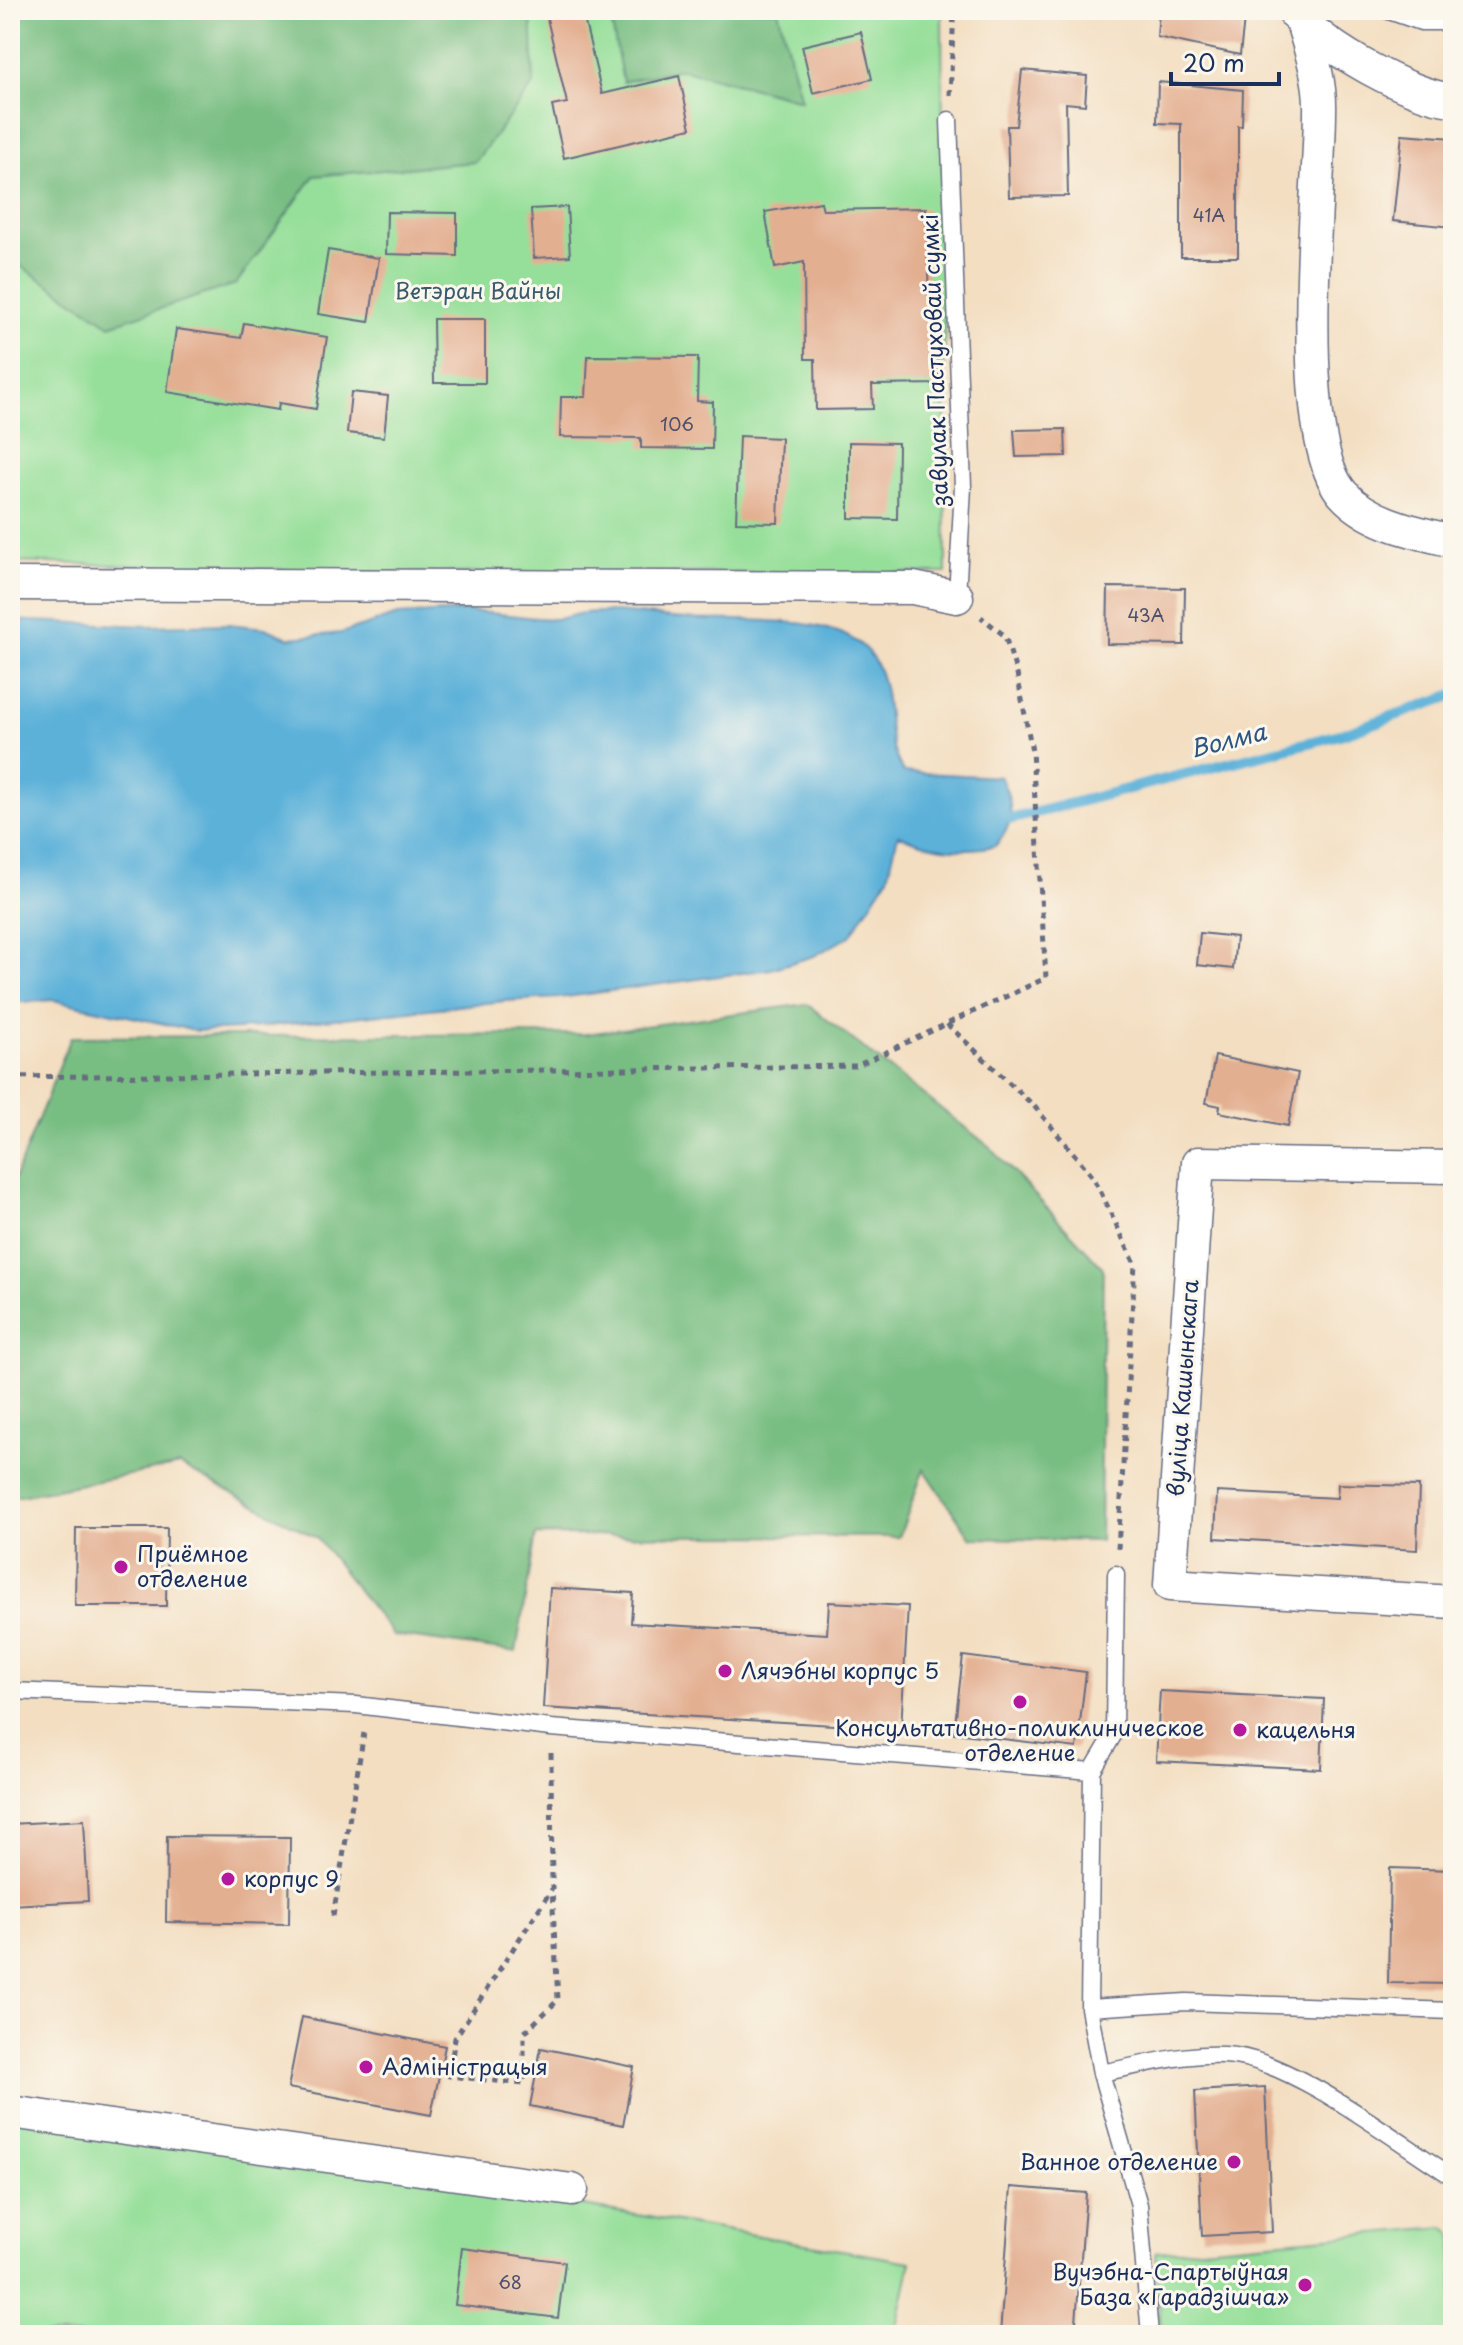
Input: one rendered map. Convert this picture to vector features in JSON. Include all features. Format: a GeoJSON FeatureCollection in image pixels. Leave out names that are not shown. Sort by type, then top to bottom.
{"type":"FeatureCollection","features":[{"type":"Feature","properties":{"kind":"street"},"geometry":{"type":"LineString","coordinates":[[1297,16],[1388,79],[1414,93],[1453,100]]}},
{"type":"Feature","properties":{"kind":"street"},"geometry":{"type":"LineString","coordinates":[[1297,16],[1319,79],[1321,110],[1313,271],[1315,381],[1317,429],[1327,471],[1344,495],[1362,510],[1402,530],[1453,541]]}},
{"type":"Feature","properties":{"kind":"street"},"geometry":{"type":"LineString","coordinates":[[10,584],[913,588],[957,597]]}},
{"type":"Feature","properties":{"kind":"street","name":"вуліца Кашынскага"},"geometry":{"type":"LineString","coordinates":[[1453,1167],[1198,1163],[1170,1585],[1453,1602]]}},
{"type":"Feature","properties":{"kind":"street"},"geometry":{"type":"LineString","coordinates":[[10,2112],[572,2190]]}},
{"type":"Feature","properties":{"kind":"lane"},"geometry":{"type":"LineString","coordinates":[[1386,10],[1421,22],[1453,22]]}},
{"type":"Feature","properties":{"kind":"lane","name":"завулак Пастуховай сумкі"},"geometry":{"type":"LineString","coordinates":[[949,120],[963,487],[957,597]]}},
{"type":"Feature","properties":{"kind":"lane"},"geometry":{"type":"LineString","coordinates":[[1116,1574],[1114,1734],[1092,1771],[1089,2008],[1101,2073],[1139,2205],[1150,2335]]}},
{"type":"Feature","properties":{"kind":"lane"},"geometry":{"type":"LineString","coordinates":[[10,1691],[368,1708],[551,1728],[1092,1771]]}},
{"type":"Feature","properties":{"kind":"lane"},"geometry":{"type":"LineString","coordinates":[[1089,2008],[1186,2002],[1453,2011]]}},
{"type":"Feature","properties":{"kind":"lane"},"geometry":{"type":"LineString","coordinates":[[1101,2073],[1200,2055],[1237,2056],[1290,2076],[1364,2117],[1413,2154],[1453,2177]]}},
{"type":"Feature","properties":{"kind":"path"},"geometry":{"type":"LineString","coordinates":[[949,120],[954,10]]}},
{"type":"Feature","properties":{"kind":"path"},"geometry":{"type":"LineString","coordinates":[[10,1077],[856,1066],[1046,978],[1032,751],[1017,674],[1005,636],[957,597]]}},
{"type":"Feature","properties":{"kind":"path"},"geometry":{"type":"LineString","coordinates":[[947,1023],[1034,1106],[1094,1178],[1135,1264],[1116,1574]]}},
{"type":"Feature","properties":{"kind":"path"},"geometry":{"type":"LineString","coordinates":[[333,1916],[368,1708]]}},
{"type":"Feature","properties":{"kind":"path"},"geometry":{"type":"LineString","coordinates":[[551,1728],[552,1889],[558,2000],[524,2033],[524,2084],[449,2076],[455,2038],[552,1889]]}},
{"type":"Feature","properties":{"kind":"green space","name":"Ветэран Вайны"},"geometry":{"type":"Polygon","coordinates":[[[10,10],[942,10],[946,573],[398,573],[10,562],[10,10]]]}},
{"type":"Feature","properties":{"kind":"green space"},"geometry":{"type":"Polygon","coordinates":[[[10,10],[531,10],[534,84],[475,162],[314,176],[236,284],[110,325],[10,259],[10,10]]]}},
{"type":"Feature","properties":{"kind":"green space"},"geometry":{"type":"Polygon","coordinates":[[[609,10],[778,10],[801,100],[681,69],[623,82],[609,10]]]}},
{"type":"Feature","properties":{"kind":"green space"},"geometry":{"type":"Polygon","coordinates":[[[807,1004],[990,1147],[1103,1268],[1100,1541],[971,1538],[924,1469],[899,1537],[536,1535],[516,1652],[393,1635],[317,1538],[180,1465],[10,1498],[10,1190],[71,1037],[586,1034],[807,1004]]]}},
{"type":"Feature","properties":{"kind":"green space"},"geometry":{"type":"Polygon","coordinates":[[[10,2108],[911,2262],[895,2335],[10,2335],[10,2108]]]}},
{"type":"Feature","properties":{"kind":"green space","name":"Вучэбна-Спартыўная База «Гарадзішча»"},"geometry":{"type":"Polygon","coordinates":[[[1444,2227],[1453,2234],[1453,2335],[1161,2335],[1156,2252],[1444,2227]]]}},
{"type":"Feature","properties":{"kind":"water"},"geometry":{"type":"Polygon","coordinates":[[[463,611],[554,619],[584,613],[623,613],[782,622],[832,630],[853,639],[868,652],[877,666],[886,696],[892,743],[904,772],[1000,777],[1010,804],[1006,830],[995,846],[968,849],[924,844],[898,835],[888,877],[850,936],[814,956],[771,969],[559,998],[197,1031],[53,1000],[10,1003],[10,620],[147,626],[229,624],[265,628],[289,638],[341,633],[398,615],[463,611]]]}},
{"type":"Feature","properties":{"kind":"building"},"geometry":{"type":"Polygon","coordinates":[[[545,10],[582,10],[602,94],[679,76],[691,128],[564,158],[552,106],[567,103],[545,10]]]}},
{"type":"Feature","properties":{"kind":"building"},"geometry":{"type":"Polygon","coordinates":[[[1159,11],[1244,19],[1240,55],[1157,37],[1159,11]]]}},
{"type":"Feature","properties":{"kind":"building"},"geometry":{"type":"Polygon","coordinates":[[[861,32],[872,79],[813,93],[802,46],[861,32]]]}},
{"type":"Feature","properties":{"kind":"building"},"geometry":{"type":"Polygon","coordinates":[[[1022,70],[1087,76],[1085,105],[1066,103],[1068,196],[1009,197],[1007,126],[1016,126],[1022,70]]]}},
{"type":"Feature","properties":{"kind":"building"},"geometry":{"type":"Polygon","coordinates":[[[1158,82],[1243,90],[1242,126],[1238,126],[1238,257],[1181,257],[1181,124],[1157,123],[1158,82]]]}},
{"type":"Feature","properties":{"kind":"building"},"geometry":{"type":"Polygon","coordinates":[[[1402,134],[1453,138],[1453,227],[1393,221],[1402,134]]]}},
{"type":"Feature","properties":{"kind":"building"},"geometry":{"type":"Polygon","coordinates":[[[821,202],[823,210],[926,208],[929,302],[937,302],[938,384],[872,385],[873,409],[816,410],[815,359],[805,359],[804,262],[775,268],[765,212],[821,202]]]}},
{"type":"Feature","properties":{"kind":"building"},"geometry":{"type":"Polygon","coordinates":[[[567,207],[570,256],[534,258],[531,209],[567,207]]]}},
{"type":"Feature","properties":{"kind":"building"},"geometry":{"type":"Polygon","coordinates":[[[387,212],[457,213],[457,256],[386,254],[387,212]]]}},
{"type":"Feature","properties":{"kind":"building"},"geometry":{"type":"Polygon","coordinates":[[[328,250],[379,258],[369,322],[318,314],[328,250]]]}},
{"type":"Feature","properties":{"kind":"building"},"geometry":{"type":"Polygon","coordinates":[[[433,319],[485,319],[485,383],[434,383],[433,319]]]}},
{"type":"Feature","properties":{"kind":"building"},"geometry":{"type":"Polygon","coordinates":[[[244,323],[327,337],[316,409],[279,403],[278,410],[167,392],[176,329],[241,338],[244,323]]]}},
{"type":"Feature","properties":{"kind":"building"},"geometry":{"type":"Polygon","coordinates":[[[588,356],[698,357],[697,401],[713,402],[712,449],[641,448],[641,438],[560,437],[561,397],[586,397],[588,356]]]}},
{"type":"Feature","properties":{"kind":"building"},"geometry":{"type":"Polygon","coordinates":[[[351,392],[388,396],[384,437],[347,433],[351,392]]]}},
{"type":"Feature","properties":{"kind":"building"},"geometry":{"type":"Polygon","coordinates":[[[1065,429],[1066,456],[1016,457],[1014,430],[1065,429]]]}},
{"type":"Feature","properties":{"kind":"building"},"geometry":{"type":"Polygon","coordinates":[[[739,436],[781,438],[778,523],[736,522],[739,436]]]}},
{"type":"Feature","properties":{"kind":"building"},"geometry":{"type":"Polygon","coordinates":[[[849,442],[898,443],[897,519],[849,518],[849,442]]]}},
{"type":"Feature","properties":{"kind":"building"},"geometry":{"type":"Polygon","coordinates":[[[1108,587],[1185,588],[1184,645],[1107,644],[1108,587]]]}},
{"type":"Feature","properties":{"kind":"building"},"geometry":{"type":"Polygon","coordinates":[[[1200,933],[1236,937],[1233,969],[1197,965],[1200,933]]]}},
{"type":"Feature","properties":{"kind":"building"},"geometry":{"type":"Polygon","coordinates":[[[1215,1056],[1298,1073],[1288,1126],[1219,1112],[1220,1106],[1206,1103],[1215,1056]]]}},
{"type":"Feature","properties":{"kind":"building"},"geometry":{"type":"Polygon","coordinates":[[[1338,1484],[1419,1486],[1417,1550],[1215,1538],[1217,1492],[1337,1498],[1338,1484]]]}},
{"type":"Feature","properties":{"kind":"building","name":"Приёмное отделение"},"geometry":{"type":"Polygon","coordinates":[[[76,1528],[167,1528],[166,1606],[75,1606],[76,1528]]]}},
{"type":"Feature","properties":{"kind":"building","name":"Лячэбны корпус 5"},"geometry":{"type":"Polygon","coordinates":[[[550,1588],[633,1593],[631,1623],[827,1634],[829,1602],[908,1606],[901,1729],[543,1708],[550,1588]]]}},
{"type":"Feature","properties":{"kind":"building","name":"Консультативно-поликлиническое отделение"},"geometry":{"type":"Polygon","coordinates":[[[963,1656],[1086,1672],[1077,1748],[954,1733],[963,1656]]]}},
{"type":"Feature","properties":{"kind":"building","name":"кацельня"},"geometry":{"type":"Polygon","coordinates":[[[1160,1691],[1324,1699],[1321,1769],[1156,1761],[1160,1691]]]}},
{"type":"Feature","properties":{"kind":"building"},"geometry":{"type":"Polygon","coordinates":[[[84,1820],[88,1901],[10,1905],[10,1824],[84,1820]]]}},
{"type":"Feature","properties":{"kind":"building","name":"корпус 9"},"geometry":{"type":"Polygon","coordinates":[[[167,1836],[290,1837],[289,1924],[166,1922],[167,1836]]]}},
{"type":"Feature","properties":{"kind":"building"},"geometry":{"type":"Polygon","coordinates":[[[1390,1868],[1453,1870],[1453,1984],[1388,1983],[1390,1868]]]}},
{"type":"Feature","properties":{"kind":"building","name":"Адміністрацыя"},"geometry":{"type":"Polygon","coordinates":[[[302,2017],[445,2046],[431,2115],[288,2088],[302,2017]]]}},
{"type":"Feature","properties":{"kind":"building"},"geometry":{"type":"Polygon","coordinates":[[[541,2048],[634,2067],[623,2125],[530,2106],[541,2048]]]}},
{"type":"Feature","properties":{"kind":"building","name":"Ванное отделение"},"geometry":{"type":"Polygon","coordinates":[[[1265,2087],[1272,2232],[1202,2236],[1195,2091],[1265,2087]]]}},
{"type":"Feature","properties":{"kind":"building"},"geometry":{"type":"Polygon","coordinates":[[[1011,2187],[1086,2193],[1075,2335],[1000,2335],[1011,2187]]]}},
{"type":"Feature","properties":{"kind":"building"},"geometry":{"type":"Polygon","coordinates":[[[462,2248],[565,2262],[558,2318],[455,2305],[462,2248]]]}},
{"type":"Feature","properties":{"kind":"waterway","name":"Волма"},"geometry":{"type":"LineString","coordinates":[[1011,819],[1342,734],[1453,695]]}},
{"type":"Feature","properties":{"kind":"place","name":"Приёмное отделение"},"geometry":{"type":"Point","coordinates":[121,1567]}},
{"type":"Feature","properties":{"kind":"place","name":"Лячэбны корпус 5"},"geometry":{"type":"Point","coordinates":[725,1671]}},
{"type":"Feature","properties":{"kind":"place","name":"Консультативно-поликлиническое отделение"},"geometry":{"type":"Point","coordinates":[1020,1702]}},
{"type":"Feature","properties":{"kind":"place","name":"кацельня"},"geometry":{"type":"Point","coordinates":[1240,1730]}},
{"type":"Feature","properties":{"kind":"place","name":"корпус 9"},"geometry":{"type":"Point","coordinates":[228,1879]}},
{"type":"Feature","properties":{"kind":"place","name":"Адміністрацыя"},"geometry":{"type":"Point","coordinates":[366,2067]}},
{"type":"Feature","properties":{"kind":"place","name":"Ванное отделение"},"geometry":{"type":"Point","coordinates":[1234,2162]}},
{"type":"Feature","properties":{"kind":"place","name":"Вучэбна-Спартыўная База «Гарадзішча»"},"geometry":{"type":"Point","coordinates":[1305,2285]}}]}
